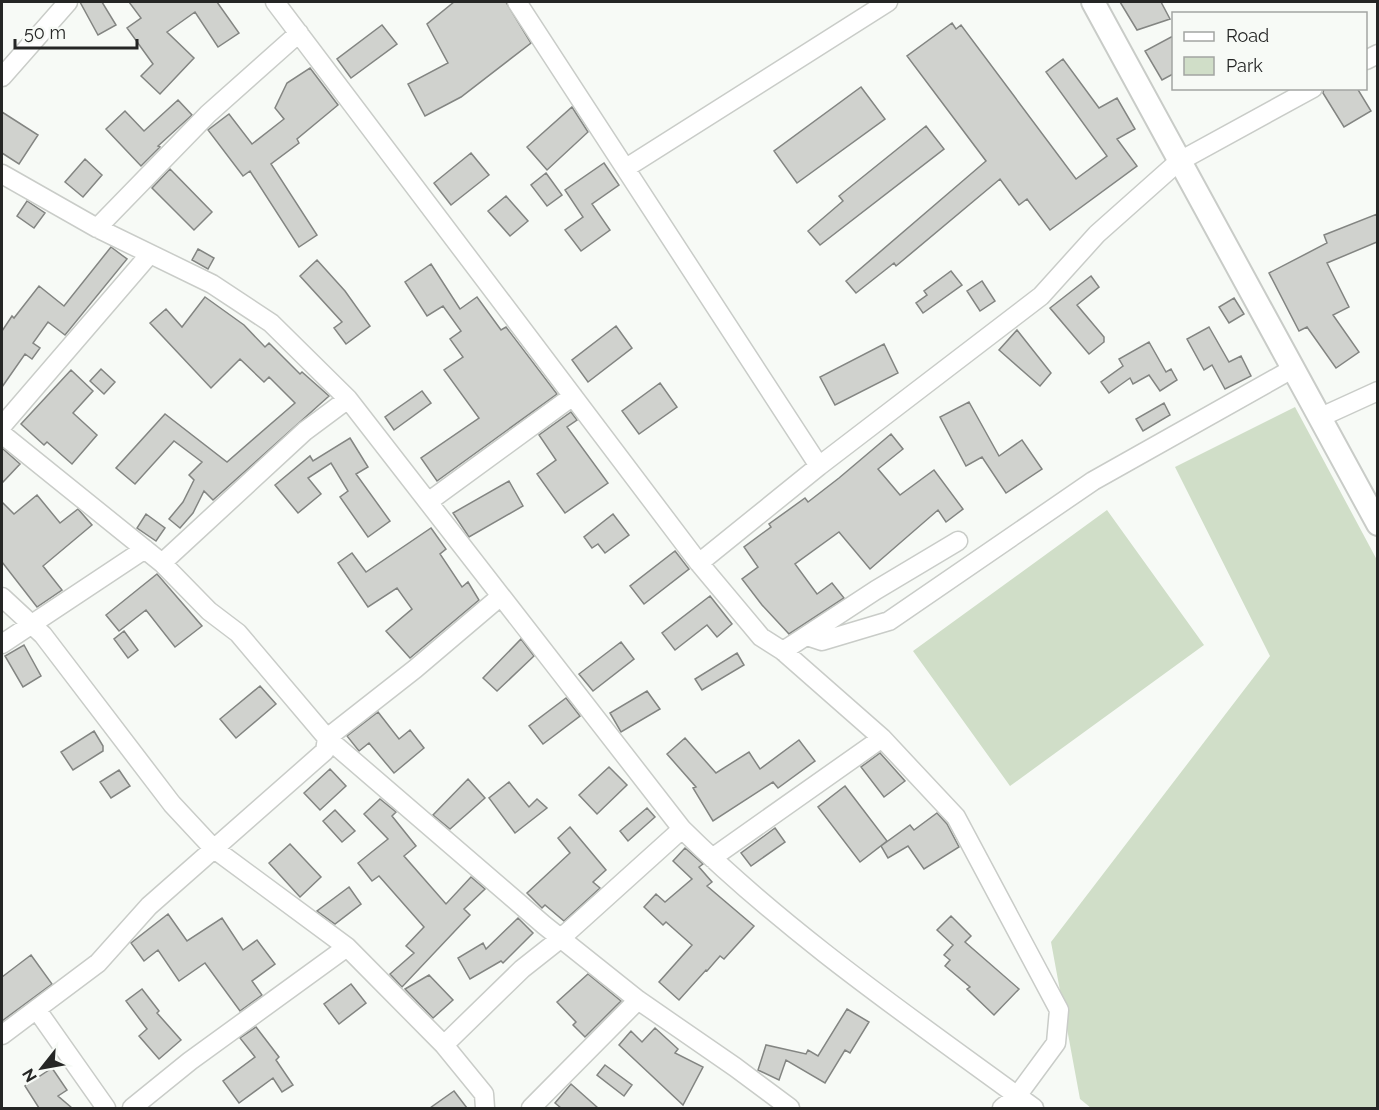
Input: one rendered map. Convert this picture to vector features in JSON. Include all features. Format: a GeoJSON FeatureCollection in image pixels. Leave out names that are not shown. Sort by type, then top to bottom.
{"type":"FeatureCollection","features":[{"type":"Feature","properties":{"kind":"street"},"geometry":{"type":"LineString","coordinates":[[2,77],[68,2]]}},
{"type":"Feature","properties":{"kind":"street"},"geometry":{"type":"LineString","coordinates":[[275,2],[699,563],[761,637],[783,651],[882,738],[956,817],[1059,1010],[1056,1043],[1017,1096],[1002,1108]]}},
{"type":"Feature","properties":{"kind":"street"},"geometry":{"type":"LineString","coordinates":[[517,2],[819,466]]}},
{"type":"Feature","properties":{"kind":"street"},"geometry":{"type":"LineString","coordinates":[[626,168],[888,2]]}},
{"type":"Feature","properties":{"kind":"street"},"geometry":{"type":"LineString","coordinates":[[1093,2],[1178,162],[1321,417],[1377,524]]}},
{"type":"Feature","properties":{"kind":"street"},"geometry":{"type":"LineString","coordinates":[[97,228],[208,114],[298,33]]}},
{"type":"Feature","properties":{"kind":"street"},"geometry":{"type":"LineString","coordinates":[[699,563],[819,466],[1041,296],[1097,234],[1178,162],[1309,90]]}},
{"type":"Feature","properties":{"kind":"street"},"geometry":{"type":"LineString","coordinates":[[2,174],[97,228],[212,284],[271,323],[348,399],[682,829],[712,858],[829,957],[1034,1108]]}},
{"type":"Feature","properties":{"kind":"street"},"geometry":{"type":"LineString","coordinates":[[2,426],[150,254]]}},
{"type":"Feature","properties":{"kind":"street"},"geometry":{"type":"LineString","coordinates":[[807,636],[822,641],[889,621],[1093,482],[1294,368]]}},
{"type":"Feature","properties":{"kind":"street"},"geometry":{"type":"LineString","coordinates":[[1321,417],[1377,391]]}},
{"type":"Feature","properties":{"kind":"street"},"geometry":{"type":"LineString","coordinates":[[428,502],[573,396]]}},
{"type":"Feature","properties":{"kind":"street"},"geometry":{"type":"LineString","coordinates":[[162,563],[305,431],[348,399]]}},
{"type":"Feature","properties":{"kind":"street"},"geometry":{"type":"LineString","coordinates":[[2,434],[162,563],[209,611],[238,633],[327,738],[560,939],[638,1000],[790,1108]]}},
{"type":"Feature","properties":{"kind":"street"},"geometry":{"type":"LineString","coordinates":[[783,651],[876,590],[958,541]]}},
{"type":"Feature","properties":{"kind":"street"},"geometry":{"type":"LineString","coordinates":[[2,644],[145,549]]}},
{"type":"Feature","properties":{"kind":"street"},"geometry":{"type":"LineString","coordinates":[[2,1035],[98,963],[149,906],[325,751],[327,738],[415,669],[501,596]]}},
{"type":"Feature","properties":{"kind":"street"},"geometry":{"type":"LineString","coordinates":[[2,597],[43,635],[172,804],[213,848],[347,947],[444,1045],[484,1094],[486,1108]]}},
{"type":"Feature","properties":{"kind":"street"},"geometry":{"type":"LineString","coordinates":[[712,858],[882,738]]}},
{"type":"Feature","properties":{"kind":"street"},"geometry":{"type":"LineString","coordinates":[[444,1045],[522,969],[560,939],[682,829]]}},
{"type":"Feature","properties":{"kind":"street"},"geometry":{"type":"LineString","coordinates":[[132,1108],[190,1061],[347,947]]}},
{"type":"Feature","properties":{"kind":"street"},"geometry":{"type":"LineString","coordinates":[[531,1108],[638,1000]]}},
{"type":"Feature","properties":{"kind":"street"},"geometry":{"type":"LineString","coordinates":[[37,1010],[106,1108]]}},
{"type":"Feature","properties":{"kind":"green space"},"geometry":{"type":"Polygon","coordinates":[[[1295,407],[1377,560],[1377,1108],[1091,1108],[1080,1099],[1051,942],[1270,656],[1175,467],[1295,407]]]}},
{"type":"Feature","properties":{"kind":"green space"},"geometry":{"type":"Polygon","coordinates":[[[1107,510],[1204,645],[1010,786],[913,651],[1107,510]]]}},
{"type":"Feature","properties":{"kind":"building"},"geometry":{"type":"Polygon","coordinates":[[[80,2],[102,2],[116,25],[98,35],[80,2]]]}},
{"type":"Feature","properties":{"kind":"building"},"geometry":{"type":"Polygon","coordinates":[[[129,2],[217,2],[239,33],[218,47],[195,12],[167,32],[194,58],[160,94],[141,76],[153,64],[127,28],[141,18],[129,2]]]}},
{"type":"Feature","properties":{"kind":"building"},"geometry":{"type":"Polygon","coordinates":[[[454,2],[506,2],[531,43],[461,97],[425,116],[408,84],[448,63],[427,24],[454,2]]]}},
{"type":"Feature","properties":{"kind":"building"},"geometry":{"type":"Polygon","coordinates":[[[1120,2],[1161,2],[1170,19],[1137,30],[1120,2]]]}},
{"type":"Feature","properties":{"kind":"building"},"geometry":{"type":"Polygon","coordinates":[[[952,23],[956,29],[961,25],[1076,179],[1107,156],[1046,72],[1063,59],[1099,108],[1117,98],[1135,129],[1117,139],[1137,166],[1050,230],[1027,199],[1019,205],[1000,179],[896,266],[894,263],[856,293],[846,281],[986,161],[907,56],[952,23]]]}},
{"type":"Feature","properties":{"kind":"building"},"geometry":{"type":"Polygon","coordinates":[[[382,25],[397,44],[351,78],[337,59],[382,25]]]}},
{"type":"Feature","properties":{"kind":"building"},"geometry":{"type":"Polygon","coordinates":[[[1172,37],[1172,75],[1162,80],[1145,51],[1172,37]]]}},
{"type":"Feature","properties":{"kind":"building"},"geometry":{"type":"Polygon","coordinates":[[[310,68],[338,105],[297,139],[299,143],[271,164],[317,235],[299,247],[250,171],[243,176],[208,130],[229,114],[252,144],[284,119],[275,108],[287,83],[310,68]]]}},
{"type":"Feature","properties":{"kind":"building"},"geometry":{"type":"Polygon","coordinates":[[[861,87],[885,119],[797,183],[774,151],[861,87]]]}},
{"type":"Feature","properties":{"kind":"building"},"geometry":{"type":"Polygon","coordinates":[[[1324,90],[1358,90],[1371,111],[1344,127],[1323,93],[1324,90]]]}},
{"type":"Feature","properties":{"kind":"building"},"geometry":{"type":"Polygon","coordinates":[[[178,100],[192,115],[158,146],[160,147],[141,166],[106,129],[125,111],[144,131],[178,100]]]}},
{"type":"Feature","properties":{"kind":"building"},"geometry":{"type":"Polygon","coordinates":[[[572,107],[588,132],[547,170],[527,147],[572,107]]]}},
{"type":"Feature","properties":{"kind":"building"},"geometry":{"type":"Polygon","coordinates":[[[2,112],[38,135],[19,164],[2,153],[2,112]]]}},
{"type":"Feature","properties":{"kind":"building"},"geometry":{"type":"Polygon","coordinates":[[[926,126],[944,149],[820,245],[808,231],[843,201],[839,196],[926,126]]]}},
{"type":"Feature","properties":{"kind":"building"},"geometry":{"type":"Polygon","coordinates":[[[471,153],[489,175],[451,205],[434,183],[471,153]]]}},
{"type":"Feature","properties":{"kind":"building"},"geometry":{"type":"Polygon","coordinates":[[[85,159],[102,175],[83,197],[65,182],[85,159]]]}},
{"type":"Feature","properties":{"kind":"building"},"geometry":{"type":"Polygon","coordinates":[[[604,163],[619,185],[592,204],[610,230],[581,251],[565,230],[583,217],[565,190],[604,163]]]}},
{"type":"Feature","properties":{"kind":"building"},"geometry":{"type":"Polygon","coordinates":[[[170,169],[212,212],[194,230],[152,188],[170,169]]]}},
{"type":"Feature","properties":{"kind":"building"},"geometry":{"type":"Polygon","coordinates":[[[546,173],[562,195],[547,206],[531,185],[546,173]]]}},
{"type":"Feature","properties":{"kind":"building"},"geometry":{"type":"Polygon","coordinates":[[[506,196],[528,221],[510,236],[488,211],[506,196]]]}},
{"type":"Feature","properties":{"kind":"building"},"geometry":{"type":"Polygon","coordinates":[[[27,201],[45,213],[34,228],[17,216],[27,201]]]}},
{"type":"Feature","properties":{"kind":"building"},"geometry":{"type":"Polygon","coordinates":[[[1377,214],[1377,242],[1327,263],[1349,307],[1333,315],[1359,352],[1336,368],[1307,327],[1299,331],[1269,273],[1327,243],[1324,235],[1377,214]]]}},
{"type":"Feature","properties":{"kind":"building"},"geometry":{"type":"Polygon","coordinates":[[[111,247],[127,259],[65,335],[48,322],[33,343],[40,348],[32,359],[25,354],[2,387],[2,331],[12,316],[14,318],[39,286],[64,306],[111,247]]]}},
{"type":"Feature","properties":{"kind":"building"},"geometry":{"type":"Polygon","coordinates":[[[198,249],[214,258],[208,269],[192,260],[198,249]]]}},
{"type":"Feature","properties":{"kind":"building"},"geometry":{"type":"Polygon","coordinates":[[[317,260],[345,291],[370,326],[346,344],[334,328],[342,322],[300,276],[317,260]]]}},
{"type":"Feature","properties":{"kind":"building"},"geometry":{"type":"Polygon","coordinates":[[[431,264],[460,309],[477,297],[501,330],[506,327],[557,394],[437,481],[421,458],[479,418],[444,370],[463,357],[450,339],[461,331],[443,306],[427,316],[405,282],[431,264]]]}},
{"type":"Feature","properties":{"kind":"building"},"geometry":{"type":"Polygon","coordinates":[[[951,271],[962,285],[923,313],[916,303],[927,295],[924,291],[951,271]]]}},
{"type":"Feature","properties":{"kind":"building"},"geometry":{"type":"Polygon","coordinates":[[[1091,276],[1099,287],[1077,305],[1104,337],[1104,342],[1089,354],[1050,308],[1091,276]]]}},
{"type":"Feature","properties":{"kind":"building"},"geometry":{"type":"Polygon","coordinates":[[[982,281],[995,301],[980,311],[967,291],[982,281]]]}},
{"type":"Feature","properties":{"kind":"building"},"geometry":{"type":"Polygon","coordinates":[[[205,297],[244,325],[265,347],[269,343],[300,374],[302,372],[329,396],[213,500],[204,491],[193,513],[180,528],[169,519],[183,502],[194,480],[189,475],[202,462],[174,441],[135,484],[116,468],[165,414],[227,462],[295,403],[269,377],[264,382],[240,359],[211,388],[150,323],[166,309],[182,327],[205,297]]]}},
{"type":"Feature","properties":{"kind":"building"},"geometry":{"type":"Polygon","coordinates":[[[1234,298],[1244,314],[1229,323],[1219,307],[1234,298]]]}},
{"type":"Feature","properties":{"kind":"building"},"geometry":{"type":"Polygon","coordinates":[[[616,326],[632,348],[588,382],[572,360],[616,326]]]}},
{"type":"Feature","properties":{"kind":"building"},"geometry":{"type":"Polygon","coordinates":[[[1209,327],[1229,362],[1241,356],[1251,376],[1225,389],[1212,365],[1204,370],[1187,339],[1209,327]]]}},
{"type":"Feature","properties":{"kind":"building"},"geometry":{"type":"Polygon","coordinates":[[[1017,330],[1051,373],[1040,386],[999,350],[1017,330]]]}},
{"type":"Feature","properties":{"kind":"building"},"geometry":{"type":"Polygon","coordinates":[[[1149,342],[1166,372],[1171,369],[1177,380],[1160,391],[1149,375],[1133,384],[1130,378],[1109,393],[1101,382],[1123,366],[1119,359],[1149,342]]]}},
{"type":"Feature","properties":{"kind":"building"},"geometry":{"type":"Polygon","coordinates":[[[884,344],[898,373],[835,405],[820,377],[884,344]]]}},
{"type":"Feature","properties":{"kind":"building"},"geometry":{"type":"Polygon","coordinates":[[[101,369],[115,382],[104,394],[90,381],[101,369]]]}},
{"type":"Feature","properties":{"kind":"building"},"geometry":{"type":"Polygon","coordinates":[[[71,370],[93,391],[73,413],[97,435],[72,464],[47,442],[44,445],[21,424],[71,370]]]}},
{"type":"Feature","properties":{"kind":"building"},"geometry":{"type":"Polygon","coordinates":[[[660,383],[677,407],[639,434],[622,411],[660,383]]]}},
{"type":"Feature","properties":{"kind":"building"},"geometry":{"type":"Polygon","coordinates":[[[422,391],[431,403],[394,430],[385,417],[422,391]]]}},
{"type":"Feature","properties":{"kind":"building"},"geometry":{"type":"Polygon","coordinates":[[[969,402],[999,456],[1022,440],[1042,469],[1006,493],[982,457],[966,466],[940,417],[969,402]]]}},
{"type":"Feature","properties":{"kind":"building"},"geometry":{"type":"Polygon","coordinates":[[[1164,403],[1170,415],[1143,431],[1136,419],[1164,403]]]}},
{"type":"Feature","properties":{"kind":"building"},"geometry":{"type":"Polygon","coordinates":[[[571,412],[577,420],[567,427],[608,483],[565,513],[537,474],[556,460],[539,435],[571,412]]]}},
{"type":"Feature","properties":{"kind":"building"},"geometry":{"type":"Polygon","coordinates":[[[891,434],[903,449],[878,469],[900,495],[934,470],[963,509],[946,522],[938,510],[870,569],[839,532],[795,564],[817,594],[832,583],[844,598],[789,634],[742,579],[758,567],[744,547],[771,527],[769,524],[805,498],[808,502],[891,434]]]}},
{"type":"Feature","properties":{"kind":"building"},"geometry":{"type":"Polygon","coordinates":[[[350,438],[368,467],[356,474],[390,521],[368,537],[340,497],[348,491],[331,463],[308,478],[321,494],[298,513],[275,485],[310,456],[313,461],[350,438]]]}},
{"type":"Feature","properties":{"kind":"building"},"geometry":{"type":"Polygon","coordinates":[[[2,448],[20,464],[2,483],[2,448]]]}},
{"type":"Feature","properties":{"kind":"building"},"geometry":{"type":"Polygon","coordinates":[[[509,481],[523,506],[469,537],[453,513],[509,481]]]}},
{"type":"Feature","properties":{"kind":"building"},"geometry":{"type":"Polygon","coordinates":[[[37,495],[60,523],[78,509],[92,525],[43,566],[62,590],[37,607],[2,562],[2,502],[14,514],[37,495]]]}},
{"type":"Feature","properties":{"kind":"building"},"geometry":{"type":"Polygon","coordinates":[[[146,514],[165,528],[156,541],[137,528],[146,514]]]}},
{"type":"Feature","properties":{"kind":"building"},"geometry":{"type":"Polygon","coordinates":[[[613,514],[629,535],[605,553],[598,544],[592,548],[584,537],[613,514]]]}},
{"type":"Feature","properties":{"kind":"building"},"geometry":{"type":"Polygon","coordinates":[[[431,528],[446,549],[440,554],[462,587],[468,582],[479,600],[410,658],[386,631],[412,609],[397,588],[368,607],[338,563],[352,553],[366,572],[431,528]]]}},
{"type":"Feature","properties":{"kind":"building"},"geometry":{"type":"Polygon","coordinates":[[[675,551],[689,569],[644,604],[630,586],[675,551]]]}},
{"type":"Feature","properties":{"kind":"building"},"geometry":{"type":"Polygon","coordinates":[[[157,574],[202,626],[175,647],[146,610],[119,631],[106,615],[157,574]]]}},
{"type":"Feature","properties":{"kind":"building"},"geometry":{"type":"Polygon","coordinates":[[[710,596],[732,624],[717,637],[707,625],[675,650],[662,633],[710,596]]]}},
{"type":"Feature","properties":{"kind":"building"},"geometry":{"type":"Polygon","coordinates":[[[124,631],[138,650],[128,658],[114,639],[124,631]]]}},
{"type":"Feature","properties":{"kind":"building"},"geometry":{"type":"Polygon","coordinates":[[[521,639],[534,656],[497,691],[483,678],[521,639]]]}},
{"type":"Feature","properties":{"kind":"building"},"geometry":{"type":"Polygon","coordinates":[[[621,642],[634,659],[593,691],[579,674],[621,642]]]}},
{"type":"Feature","properties":{"kind":"building"},"geometry":{"type":"Polygon","coordinates":[[[24,645],[41,676],[23,687],[5,656],[24,645]]]}},
{"type":"Feature","properties":{"kind":"building"},"geometry":{"type":"Polygon","coordinates":[[[737,653],[744,665],[702,690],[695,679],[737,653]]]}},
{"type":"Feature","properties":{"kind":"building"},"geometry":{"type":"Polygon","coordinates":[[[260,686],[276,704],[236,738],[220,719],[260,686]]]}},
{"type":"Feature","properties":{"kind":"building"},"geometry":{"type":"Polygon","coordinates":[[[647,691],[660,709],[621,732],[610,713],[647,691]]]}},
{"type":"Feature","properties":{"kind":"building"},"geometry":{"type":"Polygon","coordinates":[[[566,698],[580,716],[543,744],[529,726],[566,698]]]}},
{"type":"Feature","properties":{"kind":"building"},"geometry":{"type":"Polygon","coordinates":[[[378,712],[399,739],[410,730],[424,748],[394,773],[369,743],[359,751],[347,736],[378,712]]]}},
{"type":"Feature","properties":{"kind":"building"},"geometry":{"type":"Polygon","coordinates":[[[94,731],[103,746],[103,751],[73,770],[61,752],[94,731]]]}},
{"type":"Feature","properties":{"kind":"building"},"geometry":{"type":"Polygon","coordinates":[[[685,738],[716,773],[749,752],[760,769],[799,740],[815,761],[778,788],[773,782],[713,821],[693,788],[696,787],[667,754],[685,738]]]}},
{"type":"Feature","properties":{"kind":"building"},"geometry":{"type":"Polygon","coordinates":[[[880,753],[905,781],[884,797],[861,767],[880,753]]]}},
{"type":"Feature","properties":{"kind":"building"},"geometry":{"type":"Polygon","coordinates":[[[609,767],[627,785],[597,814],[579,795],[609,767]]]}},
{"type":"Feature","properties":{"kind":"building"},"geometry":{"type":"Polygon","coordinates":[[[330,769],[346,786],[320,810],[304,793],[330,769]]]}},
{"type":"Feature","properties":{"kind":"building"},"geometry":{"type":"Polygon","coordinates":[[[119,770],[130,786],[111,798],[100,782],[119,770]]]}},
{"type":"Feature","properties":{"kind":"building"},"geometry":{"type":"Polygon","coordinates":[[[468,779],[485,798],[450,829],[433,815],[468,779]]]}},
{"type":"Feature","properties":{"kind":"building"},"geometry":{"type":"Polygon","coordinates":[[[509,782],[529,807],[537,799],[547,808],[515,833],[489,798],[509,782]]]}},
{"type":"Feature","properties":{"kind":"building"},"geometry":{"type":"Polygon","coordinates":[[[845,786],[887,841],[860,862],[818,807],[845,786]]]}},
{"type":"Feature","properties":{"kind":"building"},"geometry":{"type":"Polygon","coordinates":[[[380,799],[396,812],[392,816],[416,846],[404,856],[446,904],[471,877],[485,889],[464,909],[470,915],[402,987],[390,974],[414,953],[406,946],[424,927],[379,876],[372,881],[358,863],[388,839],[364,814],[380,799]]]}},
{"type":"Feature","properties":{"kind":"building"},"geometry":{"type":"Polygon","coordinates":[[[647,808],[655,817],[628,841],[620,831],[647,808]]]}},
{"type":"Feature","properties":{"kind":"building"},"geometry":{"type":"Polygon","coordinates":[[[335,810],[355,831],[342,842],[323,821],[335,810]]]}},
{"type":"Feature","properties":{"kind":"building"},"geometry":{"type":"Polygon","coordinates":[[[937,813],[947,824],[959,847],[924,869],[908,846],[888,858],[881,846],[910,825],[914,830],[937,813]]]}},
{"type":"Feature","properties":{"kind":"building"},"geometry":{"type":"Polygon","coordinates":[[[570,827],[606,870],[593,882],[600,888],[564,921],[545,905],[542,908],[527,893],[570,853],[558,838],[570,827]]]}},
{"type":"Feature","properties":{"kind":"building"},"geometry":{"type":"Polygon","coordinates":[[[775,828],[785,842],[751,866],[741,853],[775,828]]]}},
{"type":"Feature","properties":{"kind":"building"},"geometry":{"type":"Polygon","coordinates":[[[290,844],[321,877],[300,897],[269,863],[290,844]]]}},
{"type":"Feature","properties":{"kind":"building"},"geometry":{"type":"Polygon","coordinates":[[[685,848],[703,864],[699,867],[712,882],[707,886],[754,926],[724,959],[720,956],[679,1000],[659,982],[692,945],[666,922],[663,925],[644,907],[656,894],[665,902],[692,879],[673,861],[685,848]]]}},
{"type":"Feature","properties":{"kind":"building"},"geometry":{"type":"Polygon","coordinates":[[[349,887],[361,904],[335,924],[317,911],[349,887]]]}},
{"type":"Feature","properties":{"kind":"building"},"geometry":{"type":"Polygon","coordinates":[[[168,914],[187,941],[222,918],[243,950],[257,940],[275,964],[252,981],[262,995],[240,1011],[205,963],[179,981],[158,950],[144,961],[131,943],[168,914]]]}},
{"type":"Feature","properties":{"kind":"building"},"geometry":{"type":"Polygon","coordinates":[[[951,916],[971,936],[965,942],[1019,989],[994,1015],[967,989],[970,987],[945,966],[950,960],[944,955],[953,945],[937,930],[951,916]]]}},
{"type":"Feature","properties":{"kind":"building"},"geometry":{"type":"Polygon","coordinates":[[[518,918],[533,933],[503,963],[501,961],[470,979],[458,958],[483,943],[486,949],[518,918]]]}},
{"type":"Feature","properties":{"kind":"building"},"geometry":{"type":"Polygon","coordinates":[[[31,955],[52,984],[2,1021],[2,977],[31,955]]]}},
{"type":"Feature","properties":{"kind":"building"},"geometry":{"type":"Polygon","coordinates":[[[588,974],[621,1001],[585,1037],[573,1025],[576,1022],[557,1002],[588,974]]]}},
{"type":"Feature","properties":{"kind":"building"},"geometry":{"type":"Polygon","coordinates":[[[429,975],[453,1000],[433,1018],[405,989],[429,975]]]}},
{"type":"Feature","properties":{"kind":"building"},"geometry":{"type":"Polygon","coordinates":[[[351,984],[366,1003],[339,1024],[324,1004],[351,984]]]}},
{"type":"Feature","properties":{"kind":"building"},"geometry":{"type":"Polygon","coordinates":[[[142,989],[159,1011],[157,1013],[181,1040],[159,1059],[139,1036],[147,1029],[126,1001],[142,989]]]}},
{"type":"Feature","properties":{"kind":"building"},"geometry":{"type":"Polygon","coordinates":[[[847,1009],[869,1022],[850,1053],[845,1050],[825,1083],[786,1060],[779,1080],[758,1070],[766,1045],[806,1054],[808,1050],[818,1056],[847,1009]]]}},
{"type":"Feature","properties":{"kind":"building"},"geometry":{"type":"Polygon","coordinates":[[[256,1027],[279,1057],[276,1060],[293,1085],[282,1092],[273,1078],[239,1103],[223,1081],[255,1057],[240,1038],[256,1027]]]}},
{"type":"Feature","properties":{"kind":"building"},"geometry":{"type":"Polygon","coordinates":[[[655,1028],[678,1049],[675,1053],[703,1067],[683,1105],[619,1045],[631,1031],[642,1042],[655,1028]]]}},
{"type":"Feature","properties":{"kind":"building"},"geometry":{"type":"Polygon","coordinates":[[[605,1065],[632,1085],[624,1096],[597,1075],[605,1065]]]}},
{"type":"Feature","properties":{"kind":"building"},"geometry":{"type":"Polygon","coordinates":[[[52,1068],[67,1090],[58,1096],[72,1108],[39,1108],[25,1086],[52,1068]]]}},
{"type":"Feature","properties":{"kind":"building"},"geometry":{"type":"Polygon","coordinates":[[[571,1084],[598,1108],[561,1108],[555,1103],[571,1084]]]}},
{"type":"Feature","properties":{"kind":"building"},"geometry":{"type":"Polygon","coordinates":[[[454,1091],[467,1108],[430,1108],[454,1091]]]}}]}
